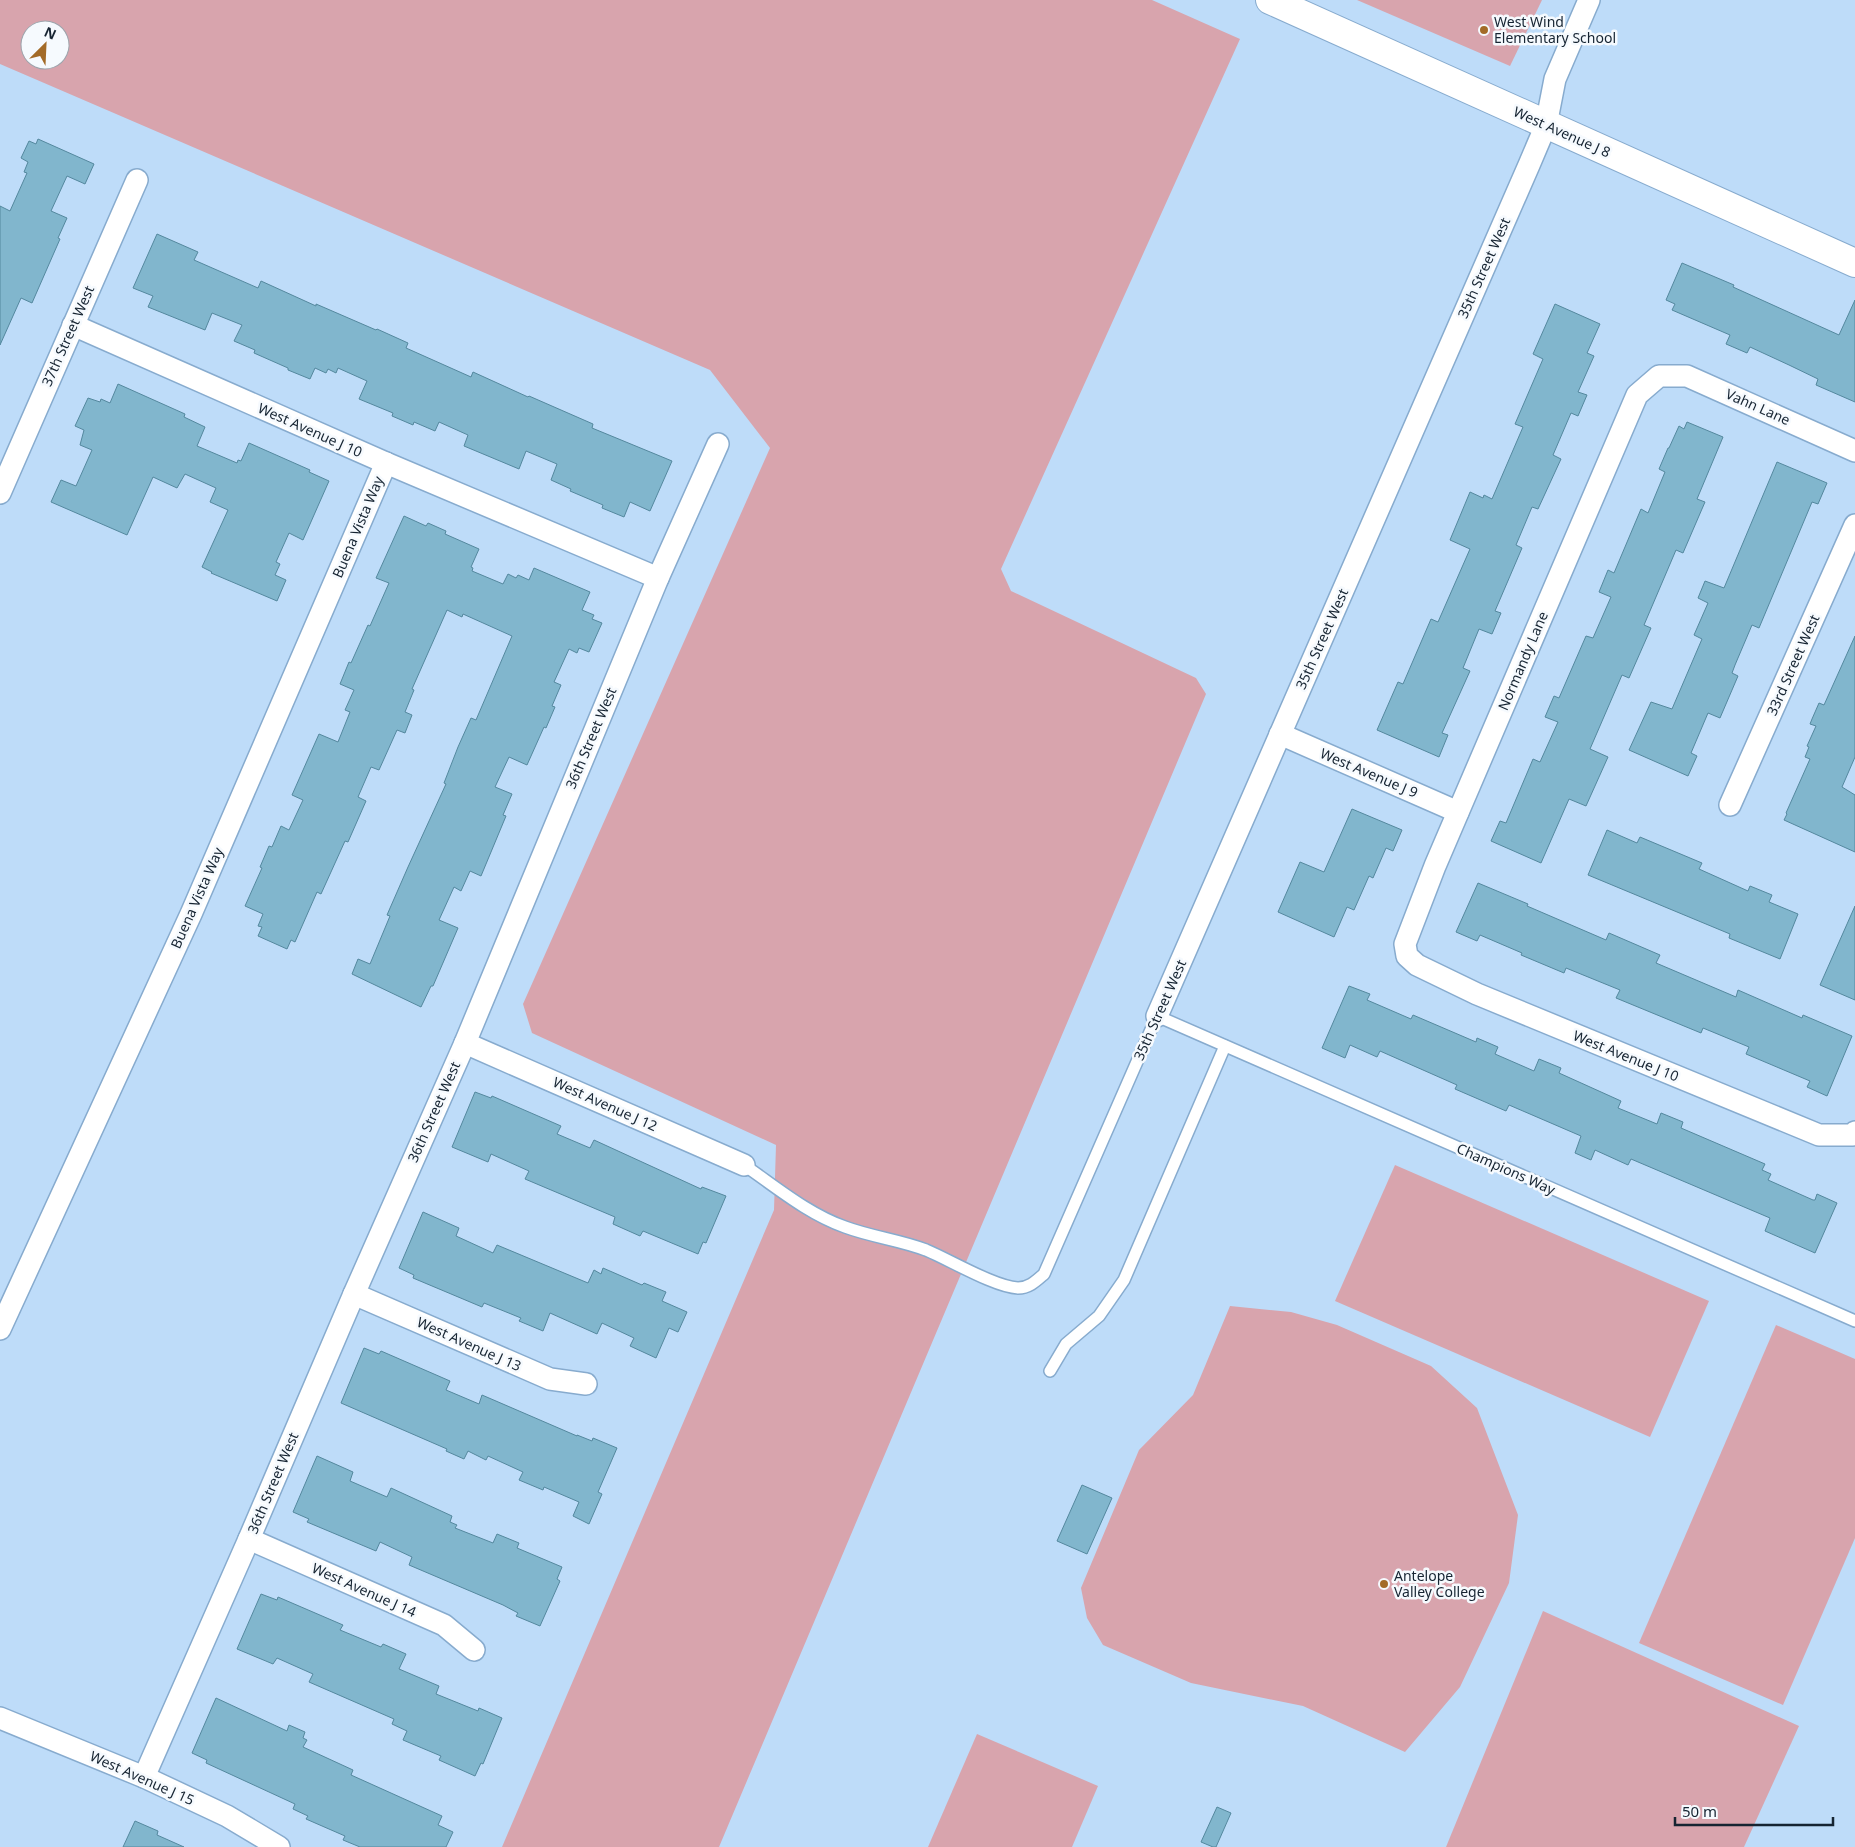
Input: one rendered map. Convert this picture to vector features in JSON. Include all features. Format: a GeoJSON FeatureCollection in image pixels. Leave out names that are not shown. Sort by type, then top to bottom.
{"type":"FeatureCollection","features":[{"type":"Feature","properties":{"kind":"street","name":"West Avenue J 8"},"geometry":{"type":"LineString","coordinates":[[1270,0],[1855,263]]}},
{"type":"Feature","properties":{"kind":"street","name":"35th Street West"},"geometry":{"type":"LineString","coordinates":[[1157,1016],[1546,125],[1555,79],[1589,0]]}},
{"type":"Feature","properties":{"kind":"street","name":"37th Street West"},"geometry":{"type":"LineString","coordinates":[[0,493],[137,180]]}},
{"type":"Feature","properties":{"kind":"street","name":"West Avenue J 10"},"geometry":{"type":"LineString","coordinates":[[73,325],[386,464],[658,578]]}},
{"type":"Feature","properties":{"kind":"street","name":"Vahn Lane"},"geometry":{"type":"LineString","coordinates":[[1659,376],[1687,376],[1855,451]]}},
{"type":"Feature","properties":{"kind":"street","name":"Normandy Lane"},"geometry":{"type":"LineString","coordinates":[[1407,956],[1405,944],[1435,866],[1637,395],[1659,376]]}},
{"type":"Feature","properties":{"kind":"street","name":"36th Street West"},"geometry":{"type":"LineString","coordinates":[[144,1777],[465,1043],[658,578],[718,444]]}},
{"type":"Feature","properties":{"kind":"street","name":"Buena Vista Way"},"geometry":{"type":"LineString","coordinates":[[0,1329],[191,914],[386,464]]}},
{"type":"Feature","properties":{"kind":"street","name":"33rd Street West"},"geometry":{"type":"LineString","coordinates":[[1730,806],[1855,525]]}},
{"type":"Feature","properties":{"kind":"street","name":"West Avenue J 9"},"geometry":{"type":"LineString","coordinates":[[1280,734],[1458,812]]}},
{"type":"Feature","properties":{"kind":"street","name":"West Avenue J 10"},"geometry":{"type":"LineString","coordinates":[[1407,956],[1417,965],[1477,994],[1819,1135],[1854,1134]]}},
{"type":"Feature","properties":{"kind":"street","name":"West Avenue J 12"},"geometry":{"type":"LineString","coordinates":[[465,1043],[744,1166]]}},
{"type":"Feature","properties":{"kind":"street","name":"West Avenue J 13"},"geometry":{"type":"LineString","coordinates":[[354,1294],[550,1379],[586,1384]]}},
{"type":"Feature","properties":{"kind":"street","name":"West Avenue J 14"},"geometry":{"type":"LineString","coordinates":[[249,1540],[444,1625],[474,1650]]}},
{"type":"Feature","properties":{"kind":"street","name":"West Avenue J 15"},"geometry":{"type":"LineString","coordinates":[[0,1718],[144,1777],[228,1816],[279,1847]]}},
{"type":"Feature","properties":{"kind":"lane","name":"Champions Way"},"geometry":{"type":"LineString","coordinates":[[1157,1016],[1855,1321]]}},
{"type":"Feature","properties":{"kind":"lane","name":"35th Street West"},"geometry":{"type":"LineString","coordinates":[[744,1166],[811,1211],[845,1227],[891,1238],[926,1250],[998,1283],[1016,1288],[1027,1287],[1044,1274],[1157,1016]]}},
{"type":"Feature","properties":{"kind":"lane"},"geometry":{"type":"LineString","coordinates":[[1050,1371],[1066,1344],[1099,1316],[1124,1280],[1225,1046]]}},
{"type":"Feature","properties":{"kind":"shaded area"},"geometry":{"type":"Polygon","coordinates":[[[0,0],[1152,0],[1240,39],[1001,569],[1011,591],[1196,678],[1206,694],[719,1847],[502,1847],[774,1210],[776,1145],[532,1033],[523,1004],[770,448],[710,370],[0,64],[0,0]]]}},
{"type":"Feature","properties":{"kind":"shaded area","name":"West Wind Elementary School"},"geometry":{"type":"Polygon","coordinates":[[[1357,0],[1542,0],[1510,66],[1357,0]]]}},
{"type":"Feature","properties":{"kind":"shaded area"},"geometry":{"type":"Polygon","coordinates":[[[1395,1165],[1709,1301],[1650,1437],[1335,1301],[1395,1165]]]}},
{"type":"Feature","properties":{"kind":"shaded area"},"geometry":{"type":"Polygon","coordinates":[[[1230,1306],[1291,1312],[1337,1325],[1431,1366],[1477,1408],[1518,1515],[1509,1583],[1460,1687],[1405,1752],[1303,1706],[1191,1683],[1103,1645],[1087,1618],[1081,1588],[1139,1450],[1193,1395],[1230,1306]]]}},
{"type":"Feature","properties":{"kind":"shaded area"},"geometry":{"type":"Polygon","coordinates":[[[1776,1325],[1855,1359],[1855,1538],[1783,1705],[1639,1643],[1776,1325]]]}},
{"type":"Feature","properties":{"kind":"shaded area"},"geometry":{"type":"Polygon","coordinates":[[[1543,1611],[1799,1726],[1744,1847],[1446,1847],[1543,1611]]]}},
{"type":"Feature","properties":{"kind":"shaded area"},"geometry":{"type":"Polygon","coordinates":[[[977,1734],[1098,1786],[1072,1847],[928,1847],[977,1734]]]}},
{"type":"Feature","properties":{"kind":"building"},"geometry":{"type":"Polygon","coordinates":[[[38,139],[94,164],[85,184],[67,176],[51,211],[67,218],[58,238],[60,239],[32,303],[21,298],[0,345],[0,206],[10,211],[27,173],[24,172],[28,162],[21,158],[29,141],[36,144],[38,139]]]}},
{"type":"Feature","properties":{"kind":"building"},"geometry":{"type":"Polygon","coordinates":[[[157,234],[198,252],[194,260],[258,288],[261,281],[316,306],[316,304],[377,329],[408,343],[406,348],[471,377],[473,372],[593,424],[592,428],[672,461],[650,511],[630,502],[624,517],[602,508],[603,505],[570,491],[571,489],[551,480],[557,464],[526,451],[519,469],[464,446],[468,435],[439,422],[435,431],[414,422],[413,425],[392,416],[393,413],[359,399],[367,381],[338,368],[336,373],[328,369],[326,373],[315,368],[310,379],[288,370],[288,368],[254,353],[255,350],[234,341],[242,325],[212,313],[205,330],[148,307],[153,296],[133,288],[157,234]]]}},
{"type":"Feature","properties":{"kind":"building"},"geometry":{"type":"Polygon","coordinates":[[[1682,263],[1734,285],[1733,287],[1839,335],[1855,300],[1855,402],[1816,385],[1818,379],[1750,347],[1747,353],[1726,344],[1730,335],[1672,310],[1675,304],[1666,300],[1682,263]]]}},
{"type":"Feature","properties":{"kind":"building"},"geometry":{"type":"Polygon","coordinates":[[[1555,304],[1600,324],[1587,353],[1594,356],[1578,392],[1587,395],[1578,416],[1571,413],[1553,455],[1561,459],[1538,509],[1532,507],[1516,545],[1522,548],[1495,611],[1501,613],[1492,634],[1479,629],[1463,668],[1470,671],[1442,733],[1448,735],[1439,757],[1377,730],[1398,682],[1403,684],[1431,619],[1438,622],[1470,549],[1450,540],[1470,492],[1483,498],[1484,495],[1492,499],[1523,427],[1515,424],[1543,359],[1533,354],[1555,304]]]}},
{"type":"Feature","properties":{"kind":"building"},"geometry":{"type":"Polygon","coordinates":[[[118,384],[185,414],[184,417],[205,427],[197,446],[237,463],[238,460],[241,461],[249,443],[310,470],[309,472],[329,481],[303,540],[289,533],[276,562],[280,564],[275,575],[286,580],[277,601],[211,573],[202,567],[228,510],[210,502],[216,488],[185,474],[177,488],[153,477],[127,535],[51,502],[61,480],[76,486],[92,450],[80,445],[84,430],[75,426],[88,398],[100,402],[101,399],[110,403],[118,384]]]}},
{"type":"Feature","properties":{"kind":"building"},"geometry":{"type":"Polygon","coordinates":[[[1687,422],[1723,437],[1697,499],[1705,502],[1683,553],[1676,550],[1644,625],[1651,628],[1629,678],[1622,675],[1590,749],[1608,757],[1586,806],[1569,799],[1541,863],[1491,841],[1500,821],[1506,823],[1533,759],[1540,762],[1558,722],[1545,717],[1554,696],[1559,698],[1586,636],[1593,638],[1611,597],[1599,592],[1608,570],[1614,573],[1641,509],[1648,513],[1665,472],[1659,469],[1668,448],[1679,426],[1684,429],[1687,422]]]}},
{"type":"Feature","properties":{"kind":"building"},"geometry":{"type":"Polygon","coordinates":[[[1777,462],[1827,483],[1818,504],[1812,502],[1759,628],[1752,625],[1732,673],[1738,676],[1720,718],[1708,713],[1691,753],[1697,756],[1688,776],[1629,750],[1651,702],[1672,709],[1702,639],[1694,635],[1708,603],[1698,598],[1705,581],[1724,588],[1777,462]]]}},
{"type":"Feature","properties":{"kind":"building"},"geometry":{"type":"Polygon","coordinates":[[[404,516],[426,526],[428,523],[446,531],[445,534],[479,549],[471,567],[473,568],[472,571],[503,584],[508,574],[516,578],[518,575],[529,580],[534,568],[590,592],[582,610],[594,615],[592,619],[602,623],[589,652],[579,648],[577,653],[569,649],[554,682],[561,685],[552,706],[555,707],[527,765],[509,757],[495,787],[512,794],[503,815],[506,816],[481,876],[470,871],[461,891],[454,887],[439,920],[458,928],[433,986],[431,986],[421,1007],[352,974],[358,959],[370,964],[390,916],[387,915],[446,784],[444,783],[458,747],[471,718],[476,720],[512,636],[463,614],[462,617],[447,610],[412,689],[414,690],[405,712],[412,715],[405,733],[397,730],[379,770],[371,767],[358,797],[366,801],[348,842],[345,841],[321,894],[317,892],[295,942],[291,940],[287,949],[258,936],[262,927],[258,926],[263,914],[245,906],[262,868],[260,867],[269,846],[272,847],[281,826],[289,830],[303,800],[292,795],[319,734],[338,742],[350,712],[345,710],[354,690],[340,684],[368,625],[370,626],[389,583],[376,578],[404,516]]]}},
{"type":"Feature","properties":{"kind":"building"},"geometry":{"type":"Polygon","coordinates":[[[1855,636],[1855,757],[1842,787],[1855,795],[1855,852],[1784,820],[1810,759],[1805,757],[1809,747],[1807,746],[1816,726],[1810,724],[1819,703],[1824,705],[1855,636]]]}},
{"type":"Feature","properties":{"kind":"building"},"geometry":{"type":"Polygon","coordinates":[[[1352,809],[1402,830],[1393,851],[1386,848],[1373,878],[1369,876],[1354,910],[1347,907],[1334,937],[1278,912],[1300,862],[1324,872],[1352,809]]]}},
{"type":"Feature","properties":{"kind":"building"},"geometry":{"type":"Polygon","coordinates":[[[1607,830],[1637,843],[1640,837],[1702,863],[1699,869],[1748,891],[1750,886],[1772,895],[1769,902],[1798,914],[1780,959],[1729,938],[1730,934],[1588,875],[1607,830]]]}},
{"type":"Feature","properties":{"kind":"building"},"geometry":{"type":"Polygon","coordinates":[[[1478,883],[1606,940],[1609,933],[1660,955],[1656,963],[1736,997],[1738,990],[1802,1018],[1803,1015],[1852,1036],[1827,1096],[1807,1087],[1810,1081],[1746,1054],[1749,1047],[1703,1028],[1701,1033],[1616,998],[1620,990],[1566,968],[1564,973],[1480,935],[1477,941],[1456,932],[1478,883]]]}},
{"type":"Feature","properties":{"kind":"building"},"geometry":{"type":"Polygon","coordinates":[[[1855,906],[1855,1000],[1820,985],[1855,906]]]}},
{"type":"Feature","properties":{"kind":"building"},"geometry":{"type":"Polygon","coordinates":[[[1349,986],[1370,994],[1367,1000],[1411,1019],[1413,1015],[1476,1042],[1477,1038],[1498,1047],[1495,1054],[1534,1071],[1539,1059],[1561,1068],[1559,1073],[1621,1101],[1618,1108],[1657,1124],[1661,1113],[1683,1122],[1681,1128],[1765,1164],[1762,1170],[1771,1174],[1768,1180],[1813,1200],[1815,1200],[1817,1194],[1837,1203],[1815,1253],[1765,1231],[1770,1218],[1631,1159],[1628,1165],[1595,1150],[1591,1160],[1575,1153],[1581,1136],[1509,1105],[1506,1111],[1455,1089],[1457,1085],[1380,1051],[1377,1057],[1350,1045],[1345,1058],[1322,1048],[1349,986]]]}},
{"type":"Feature","properties":{"kind":"building"},"geometry":{"type":"Polygon","coordinates":[[[475,1092],[491,1098],[492,1096],[561,1126],[557,1134],[590,1148],[594,1140],[701,1189],[702,1187],[726,1196],[706,1243],[703,1242],[698,1254],[643,1231],[640,1236],[613,1224],[615,1217],[525,1179],[529,1171],[491,1154],[488,1162],[452,1147],[475,1092]]]}},
{"type":"Feature","properties":{"kind":"building"},"geometry":{"type":"Polygon","coordinates":[[[423,1212],[459,1228],[456,1236],[493,1253],[497,1245],[588,1283],[594,1270],[601,1274],[603,1268],[642,1285],[644,1283],[666,1292],[662,1301],[687,1312],[678,1332],[669,1328],[656,1358],[630,1346],[634,1338],[602,1323],[597,1334],[550,1313],[543,1331],[519,1321],[521,1318],[484,1303],[482,1307],[413,1278],[414,1275],[399,1268],[423,1212]]]}},
{"type":"Feature","properties":{"kind":"building"},"geometry":{"type":"Polygon","coordinates":[[[364,1348],[379,1354],[381,1351],[450,1381],[446,1390],[479,1404],[482,1395],[577,1436],[592,1441],[593,1438],[617,1448],[598,1492],[602,1494],[589,1524],[573,1516],[579,1502],[544,1487],[543,1490],[519,1480],[523,1472],[488,1456],[486,1460],[468,1451],[464,1459],[446,1451],[447,1449],[341,1403],[364,1348]]]}},
{"type":"Feature","properties":{"kind":"building"},"geometry":{"type":"Polygon","coordinates":[[[317,1456],[353,1472],[350,1481],[387,1497],[391,1488],[452,1516],[450,1522],[457,1525],[455,1528],[493,1543],[497,1534],[519,1543],[517,1548],[562,1567],[557,1579],[560,1581],[540,1626],[516,1616],[518,1613],[503,1605],[409,1565],[412,1557],[380,1542],[376,1551],[307,1522],[309,1519],[293,1512],[317,1456]]]}},
{"type":"Feature","properties":{"kind":"building"},"geometry":{"type":"Polygon","coordinates":[[[1082,1485],[1112,1498],[1087,1554],[1057,1541],[1082,1485]]]}},
{"type":"Feature","properties":{"kind":"building"},"geometry":{"type":"Polygon","coordinates":[[[261,1594],[277,1600],[278,1597],[343,1625],[340,1630],[381,1647],[383,1644],[406,1654],[399,1669],[439,1686],[436,1694],[478,1711],[479,1708],[502,1718],[483,1764],[481,1763],[475,1776],[439,1760],[441,1756],[403,1740],[407,1731],[392,1724],[394,1719],[309,1682],[313,1674],[277,1658],[273,1664],[237,1649],[261,1594]]]}},
{"type":"Feature","properties":{"kind":"building"},"geometry":{"type":"Polygon","coordinates":[[[216,1698],[287,1731],[289,1725],[305,1732],[303,1738],[307,1740],[303,1747],[353,1770],[351,1775],[442,1816],[438,1825],[453,1832],[446,1847],[360,1847],[343,1840],[345,1836],[306,1819],[308,1816],[293,1809],[295,1804],[206,1763],[207,1760],[192,1753],[216,1698]]]}},
{"type":"Feature","properties":{"kind":"building"},"geometry":{"type":"Polygon","coordinates":[[[1217,1807],[1231,1813],[1216,1847],[1213,1847],[1201,1842],[1217,1807]]]}},
{"type":"Feature","properties":{"kind":"building"},"geometry":{"type":"Polygon","coordinates":[[[135,1821],[158,1831],[157,1835],[184,1847],[123,1847],[135,1821]]]}},
{"type":"Feature","properties":{"kind":"place","name":"West Wind Elementary School"},"geometry":{"type":"Point","coordinates":[1484,30]}},
{"type":"Feature","properties":{"kind":"place","name":"Antelope Valley College"},"geometry":{"type":"Point","coordinates":[1384,1584]}}]}
